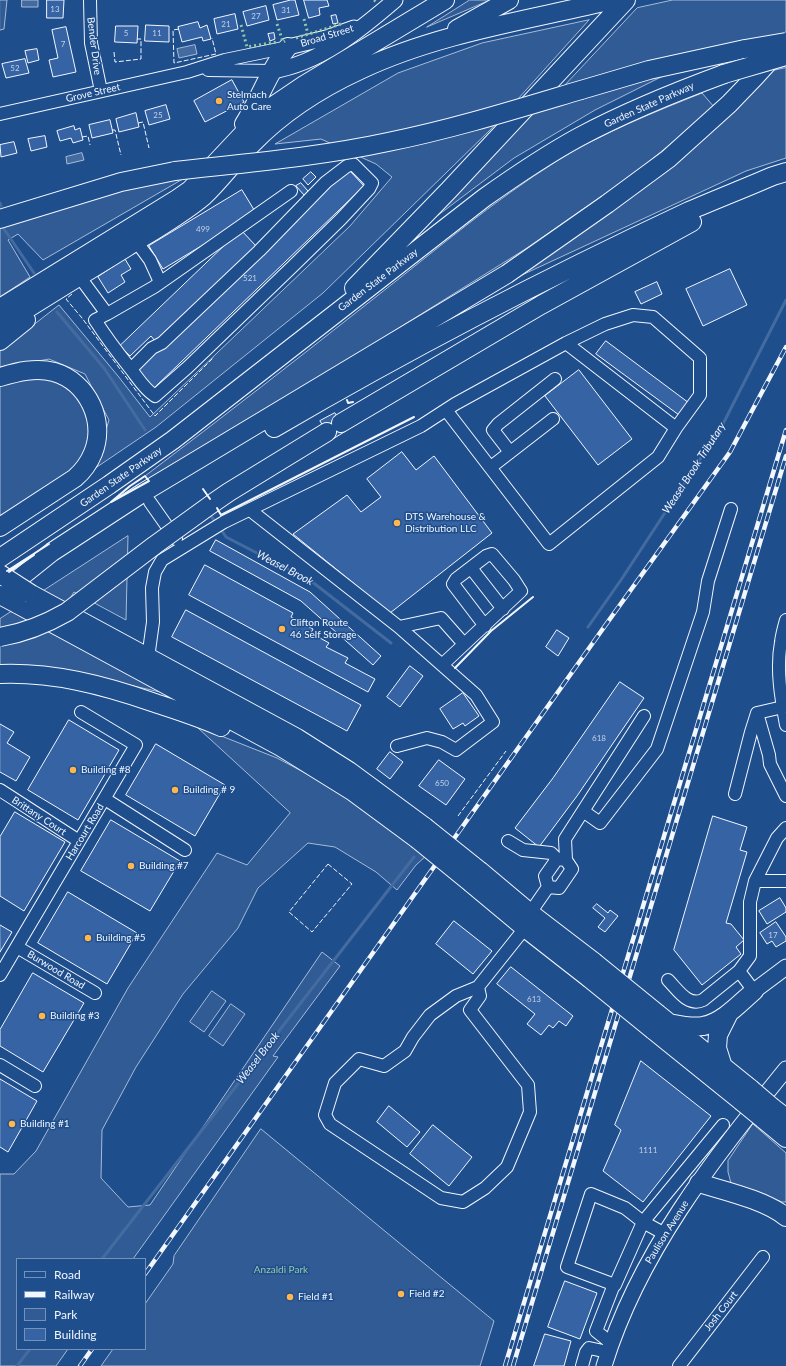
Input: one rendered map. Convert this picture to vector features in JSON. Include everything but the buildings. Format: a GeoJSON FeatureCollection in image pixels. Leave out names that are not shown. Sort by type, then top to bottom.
{"type":"FeatureCollection","features":[{"type":"Feature","properties":{"kind":"highway"},"geometry":{"type":"LineString","coordinates":[[0,308],[177,199],[190,190],[255,121],[276,104],[304,85],[445,0]]}},
{"type":"Feature","properties":{"kind":"highway"},"geometry":{"type":"LineString","coordinates":[[432,43],[510,0]]}},
{"type":"Feature","properties":{"kind":"highway"},"geometry":{"type":"LineString","coordinates":[[0,326],[177,216],[204,195],[263,132],[282,116],[358,70],[395,55],[432,43],[612,0]]}},
{"type":"Feature","properties":{"kind":"highway"},"geometry":{"type":"LineString","coordinates":[[314,330],[449,190],[626,0]]}},
{"type":"Feature","properties":{"kind":"highway"},"geometry":{"type":"LineString","coordinates":[[0,219],[121,182],[175,171],[340,151],[389,142],[466,124],[649,70],[786,41]]}},
{"type":"Feature","properties":{"kind":"highway"},"geometry":{"type":"LineString","coordinates":[[10,597],[52,552],[144,492],[507,274],[607,204],[668,159],[700,132],[755,77],[786,41]]}},
{"type":"Feature","properties":{"kind":"highway"},"geometry":{"type":"LineString","coordinates":[[227,150],[252,112],[279,58],[288,47]]}},
{"type":"Feature","properties":{"kind":"highway","name":"Garden State Parkway"},"geometry":{"type":"LineString","coordinates":[[0,558],[174,440],[484,198],[553,152],[634,110],[691,86],[724,74],[786,56]]}},
{"type":"Feature","properties":{"kind":"highway"},"geometry":{"type":"LineString","coordinates":[[10,597],[150,502],[318,402],[538,285],[684,214],[779,174]]}},
{"type":"Feature","properties":{"kind":"highway"},"geometry":{"type":"LineString","coordinates":[[0,637],[32,629],[67,612],[154,545],[229,492],[541,305],[779,174]]}},
{"type":"Feature","properties":{"kind":"highway"},"geometry":{"type":"LineString","coordinates":[[0,341],[76,278]]}},
{"type":"Feature","properties":{"kind":"highway"},"geometry":{"type":"LineString","coordinates":[[0,377],[36,370],[54,372],[62,375],[77,385],[88,398],[96,416],[97,426],[96,445],[93,455],[82,471],[75,478],[0,527]]}},
{"type":"Feature","properties":{"kind":"highway"},"geometry":{"type":"LineString","coordinates":[[0,574],[10,597],[148,658],[290,734],[375,789],[421,833],[527,921],[660,1023],[761,1107]]}},
{"type":"Feature","properties":{"kind":"highway"},"geometry":{"type":"LineString","coordinates":[[0,578],[10,597],[281,747],[317,768],[372,805],[421,833]]}},
{"type":"Feature","properties":{"kind":"highway"},"geometry":{"type":"LineString","coordinates":[[0,674],[24,674],[57,677],[114,689],[199,717],[317,768]]}},
{"type":"Feature","properties":{"kind":"highway"},"geometry":{"type":"LineString","coordinates":[[660,1023],[701,1026],[709,1025],[729,1013],[754,991]]}},
{"type":"Feature","properties":{"kind":"highway"},"geometry":{"type":"LineString","coordinates":[[723,1067],[717,1048],[718,1035],[729,1013]]}},
{"type":"Feature","properties":{"kind":"highway"},"geometry":{"type":"LineString","coordinates":[[660,1023],[723,1067],[761,1107],[786,1138]]}},
{"type":"Feature","properties":{"kind":"highway"},"geometry":{"type":"LineString","coordinates":[[699,1183],[725,1190],[784,1212]]}},
{"type":"Feature","properties":{"kind":"main road","name":"Broad Street"},"geometry":{"type":"LineString","coordinates":[[272,71],[285,69],[318,56],[343,42],[395,0]]}},
{"type":"Feature","properties":{"kind":"main road","name":"Broad Street"},"geometry":{"type":"LineString","coordinates":[[288,47],[326,38],[366,23]]}},
{"type":"Feature","properties":{"kind":"main road"},"geometry":{"type":"LineString","coordinates":[[754,991],[786,967]]}},
{"type":"Feature","properties":{"kind":"main road","name":"Paulison Avenue"},"geometry":{"type":"LineString","coordinates":[[608,1354],[630,1297],[645,1266],[699,1183],[761,1107],[786,1069]]}},
{"type":"Feature","properties":{"kind":"street","name":"Bender Drive"},"geometry":{"type":"LineString","coordinates":[[90,0],[91,43],[101,91]]}},
{"type":"Feature","properties":{"kind":"street","name":"Grove Street"},"geometry":{"type":"LineString","coordinates":[[0,114],[187,72],[225,60],[288,47]]}},
{"type":"Feature","properties":{"kind":"street","name":"Grove Street"},"geometry":{"type":"LineString","coordinates":[[187,72],[217,69],[272,71]]}},
{"type":"Feature","properties":{"kind":"street"},"geometry":{"type":"LineString","coordinates":[[131,369],[152,348],[162,343],[258,251],[326,182],[347,166],[353,164],[372,184],[369,190],[341,219],[193,362],[155,396],[148,392],[131,369],[95,320],[160,282],[291,191]]}},
{"type":"Feature","properties":{"kind":"street"},"geometry":{"type":"LineString","coordinates":[[136,241],[150,260],[160,282]]}},
{"type":"Feature","properties":{"kind":"street"},"geometry":{"type":"LineString","coordinates":[[76,278],[107,314]]}},
{"type":"Feature","properties":{"kind":"street"},"geometry":{"type":"LineString","coordinates":[[148,658],[153,622],[152,588],[155,572],[162,560],[224,522],[421,426],[446,410],[566,343],[605,324],[633,315],[652,317],[700,358],[700,395],[676,428],[658,457],[549,544],[446,410]]}},
{"type":"Feature","properties":{"kind":"street"},"geometry":{"type":"LineString","coordinates":[[566,343],[676,428]]}},
{"type":"Feature","properties":{"kind":"street"},"geometry":{"type":"LineString","coordinates":[[510,452],[493,430],[498,424],[555,379]]}},
{"type":"Feature","properties":{"kind":"street"},"geometry":{"type":"LineString","coordinates":[[491,467],[553,419]]}},
{"type":"Feature","properties":{"kind":"street"},"geometry":{"type":"LineString","coordinates":[[150,502],[182,548]]}},
{"type":"Feature","properties":{"kind":"street"},"geometry":{"type":"LineString","coordinates":[[583,811],[600,823],[657,749],[703,612],[708,581],[730,509]]}},
{"type":"Feature","properties":{"kind":"street"},"geometry":{"type":"LineString","coordinates":[[250,510],[398,627],[476,695],[493,722],[456,750],[442,742],[427,738],[397,746]]}},
{"type":"Feature","properties":{"kind":"street"},"geometry":{"type":"LineString","coordinates":[[442,666],[464,644],[485,626],[504,609],[521,591],[514,580],[492,554],[486,556],[456,579],[453,584],[485,626]]}},
{"type":"Feature","properties":{"kind":"street"},"geometry":{"type":"LineString","coordinates":[[471,568],[504,609]]}},
{"type":"Feature","properties":{"kind":"street"},"geometry":{"type":"LineString","coordinates":[[398,627],[441,618],[464,644]]}},
{"type":"Feature","properties":{"kind":"street"},"geometry":{"type":"LineString","coordinates":[[786,620],[780,642],[779,671],[786,726]]}},
{"type":"Feature","properties":{"kind":"street"},"geometry":{"type":"LineString","coordinates":[[757,713],[783,707]]}},
{"type":"Feature","properties":{"kind":"street","name":"Harcourt Road"},"geometry":{"type":"LineString","coordinates":[[0,975],[136,745],[81,712]]}},
{"type":"Feature","properties":{"kind":"street"},"geometry":{"type":"LineString","coordinates":[[735,794],[757,713]]}},
{"type":"Feature","properties":{"kind":"street"},"geometry":{"type":"LineString","coordinates":[[757,713],[769,755],[770,764],[786,796]]}},
{"type":"Feature","properties":{"kind":"street"},"geometry":{"type":"LineString","coordinates":[[478,987],[480,996],[470,1010],[528,1085],[530,1112],[507,1167],[485,1188],[463,1202],[441,1198],[330,1124],[325,1115],[335,1083],[359,1059],[384,1066],[405,1051],[413,1037],[430,1015],[456,996],[478,987],[527,921],[548,887],[545,876],[562,859],[565,839],[644,716]]}},
{"type":"Feature","properties":{"kind":"street","name":"Brittany Court"},"geometry":{"type":"LineString","coordinates":[[0,790],[79,841]]}},
{"type":"Feature","properties":{"kind":"street"},"geometry":{"type":"LineString","coordinates":[[105,799],[185,850]]}},
{"type":"Feature","properties":{"kind":"street"},"geometry":{"type":"LineString","coordinates":[[668,980],[684,998],[698,1003],[739,972],[750,956],[750,902],[755,881],[776,838],[786,828]]}},
{"type":"Feature","properties":{"kind":"street"},"geometry":{"type":"LineString","coordinates":[[508,841],[523,850],[551,853],[562,859],[572,869],[559,888],[548,887]]}},
{"type":"Feature","properties":{"kind":"street"},"geometry":{"type":"LineString","coordinates":[[755,881],[786,881]]}},
{"type":"Feature","properties":{"kind":"street","name":"Burwood Road"},"geometry":{"type":"LineString","coordinates":[[17,947],[95,993]]}},
{"type":"Feature","properties":{"kind":"street"},"geometry":{"type":"LineString","coordinates":[[739,972],[754,991]]}},
{"type":"Feature","properties":{"kind":"street"},"geometry":{"type":"LineString","coordinates":[[0,1065],[35,1086]]}},
{"type":"Feature","properties":{"kind":"street"},"geometry":{"type":"LineString","coordinates":[[608,1354],[596,1331],[614,1286],[643,1222],[723,1124]]}},
{"type":"Feature","properties":{"kind":"street"},"geometry":{"type":"LineString","coordinates":[[614,1286],[567,1267],[592,1194],[625,1208],[643,1222],[665,1234]]}},
{"type":"Feature","properties":{"kind":"street","name":"Josh Court"},"geometry":{"type":"LineString","coordinates":[[679,1366],[763,1257]]}},
{"type":"Feature","properties":{"kind":"street"},"geometry":{"type":"LineString","coordinates":[[582,1366],[586,1352],[589,1348],[608,1354]]}},
{"type":"Feature","properties":{"kind":"green space"},"geometry":{"type":"Polygon","coordinates":[[[0,0],[7,0],[4,29],[0,30],[0,0]]]}},
{"type":"Feature","properties":{"kind":"green space"},"geometry":{"type":"Polygon","coordinates":[[[470,0],[490,0],[427,27],[470,0]]]}},
{"type":"Feature","properties":{"kind":"green space"},"geometry":{"type":"Polygon","coordinates":[[[673,0],[786,0],[786,31],[784,34],[563,87],[637,8],[673,0]]]}},
{"type":"Feature","properties":{"kind":"green space"},"geometry":{"type":"Polygon","coordinates":[[[589,20],[490,130],[323,293],[156,427],[94,469],[109,420],[85,374],[49,359],[0,368],[0,351],[59,305],[150,417],[350,226],[392,177],[376,164],[321,139],[275,144],[398,73],[482,43],[589,20]]]}},
{"type":"Feature","properties":{"kind":"green space"},"geometry":{"type":"Polygon","coordinates":[[[786,68],[786,158],[746,171],[522,275],[691,147],[771,71],[786,68]]]}},
{"type":"Feature","properties":{"kind":"green space"},"geometry":{"type":"Polygon","coordinates":[[[663,76],[595,110],[514,158],[433,219],[432,217],[537,110],[593,90],[663,76]]]}},
{"type":"Feature","properties":{"kind":"green space"},"geometry":{"type":"Polygon","coordinates":[[[702,93],[715,108],[631,176],[527,248],[293,394],[149,481],[145,476],[465,226],[533,176],[609,132],[702,93]]]}},
{"type":"Feature","properties":{"kind":"green space"},"geometry":{"type":"Polygon","coordinates":[[[188,176],[43,260],[18,234],[8,240],[30,277],[0,297],[0,225],[144,180],[188,176]]]}},
{"type":"Feature","properties":{"kind":"green space"},"geometry":{"type":"Polygon","coordinates":[[[27,375],[58,379],[80,397],[93,426],[90,451],[73,471],[0,519],[0,382],[27,375]]]}},
{"type":"Feature","properties":{"kind":"green space"},"geometry":{"type":"Polygon","coordinates":[[[128,536],[126,620],[74,592],[49,632],[169,694],[54,668],[0,667],[0,619],[128,536]]]}},
{"type":"Feature","properties":{"kind":"green space"},"geometry":{"type":"Polygon","coordinates":[[[196,726],[277,758],[345,794],[427,855],[416,865],[397,890],[376,872],[335,847],[308,843],[258,888],[238,928],[183,994],[136,1067],[102,1130],[101,1178],[128,1207],[150,1205],[322,952],[340,966],[273,1056],[278,1057],[134,1258],[16,1258],[16,1350],[67,1350],[56,1366],[0,1366],[0,1174],[14,1174],[36,1151],[128,988],[217,853],[247,865],[290,813],[196,726]]]}},
{"type":"Feature","properties":{"kind":"green space"},"geometry":{"type":"Polygon","coordinates":[[[212,991],[226,1001],[204,1032],[190,1022],[212,991]]]}},
{"type":"Feature","properties":{"kind":"green space"},"geometry":{"type":"Polygon","coordinates":[[[231,1004],[245,1014],[223,1046],[209,1036],[231,1004]]]}},
{"type":"Feature","properties":{"kind":"green space"},"geometry":{"type":"Polygon","coordinates":[[[753,1124],[786,1153],[786,1202],[782,1202],[731,1183],[728,1172],[728,1161],[753,1124]]]}},
{"type":"Feature","properties":{"kind":"green space","name":"Anzaldi Park"},"geometry":{"type":"Polygon","coordinates":[[[261,1129],[494,1321],[480,1366],[101,1366],[112,1350],[146,1350],[146,1303],[173,1264],[174,1256],[261,1129]]]}},
{"type":"Feature","properties":{"kind":"shaded area"},"geometry":{"type":"Polygon","coordinates":[[[22,0],[38,0],[38,7],[22,7],[22,0]]]}},
{"type":"Feature","properties":{"kind":"shaded area"},"geometry":{"type":"Polygon","coordinates":[[[195,45],[197,54],[179,58],[177,49],[195,45]]]}},
{"type":"Feature","properties":{"kind":"shaded area"},"geometry":{"type":"Polygon","coordinates":[[[82,153],[84,160],[67,164],[66,157],[82,153]]]}},
{"type":"Feature","properties":{"kind":"waterway","name":"Weasel Brook"},"geometry":{"type":"LineString","coordinates":[[4,229],[34,273]]}},
{"type":"Feature","properties":{"kind":"waterway","name":"Weasel Brook Tributary"},"geometry":{"type":"LineString","coordinates":[[588,627],[621,580],[723,424],[786,300]]}},
{"type":"Feature","properties":{"kind":"waterway","name":"Weasel Brook"},"geometry":{"type":"LineString","coordinates":[[57,312],[104,368],[145,430]]}},
{"type":"Feature","properties":{"kind":"waterway","name":"Weasel Brook"},"geometry":{"type":"LineString","coordinates":[[208,512],[217,524]]}},
{"type":"Feature","properties":{"kind":"waterway","name":"Weasel Brook"},"geometry":{"type":"LineString","coordinates":[[220,528],[226,537],[311,581],[391,643]]}},
{"type":"Feature","properties":{"kind":"waterway","name":"Weasel Brook"},"geometry":{"type":"LineString","coordinates":[[103,1258],[414,857]]}},
{"type":"Feature","properties":{"kind":"waterway","name":"Weasel Brook"},"geometry":{"type":"LineString","coordinates":[[17,1366],[29,1350]]}},
{"type":"Feature","properties":{"kind":"railway"},"geometry":{"type":"LineString","coordinates":[[146,1273],[730,452],[786,347]]}},
{"type":"Feature","properties":{"kind":"railway"},"geometry":{"type":"LineString","coordinates":[[505,1366],[786,430]]}},
{"type":"Feature","properties":{"kind":"railway"},"geometry":{"type":"LineString","coordinates":[[513,1366],[786,456]]}},
{"type":"Feature","properties":{"kind":"railway"},"geometry":{"type":"LineString","coordinates":[[80,1366],[91,1350]]}},
{"type":"Feature","properties":{"kind":"hedge"},"geometry":{"type":"LineString","coordinates":[[374,0],[378,3]]}},
{"type":"Feature","properties":{"kind":"hedge"},"geometry":{"type":"LineString","coordinates":[[304,19],[308,34]]}},
{"type":"Feature","properties":{"kind":"hedge"},"geometry":{"type":"LineString","coordinates":[[277,24],[283,42],[285,41]]}},
{"type":"Feature","properties":{"kind":"hedge"},"geometry":{"type":"LineString","coordinates":[[296,38],[341,24]]}},
{"type":"Feature","properties":{"kind":"hedge"},"geometry":{"type":"LineString","coordinates":[[241,25],[247,47],[277,42]]}},
{"type":"Feature","properties":{"kind":"fence"},"geometry":{"type":"LineString","coordinates":[[179,29],[173,30],[174,63],[216,54],[212,38]]}},
{"type":"Feature","properties":{"kind":"fence"},"geometry":{"type":"LineString","coordinates":[[114,52],[115,62],[141,59],[141,39],[137,39]]}},
{"type":"Feature","properties":{"kind":"fence"},"geometry":{"type":"LineString","coordinates":[[138,123],[143,122],[149,148]]}},
{"type":"Feature","properties":{"kind":"fence"},"geometry":{"type":"LineString","coordinates":[[112,130],[115,130],[121,155]]}},
{"type":"Feature","properties":{"kind":"fence"},"geometry":{"type":"LineString","coordinates":[[82,137],[88,136],[90,145]]}},
{"type":"Feature","properties":{"kind":"fence"},"geometry":{"type":"LineString","coordinates":[[72,294],[66,299],[82,318],[155,416],[214,357]]}},
{"type":"Feature","properties":{"kind":"fence"},"geometry":{"type":"LineString","coordinates":[[458,816],[506,751]]}},
{"type":"Feature","properties":{"kind":"fence"},"geometry":{"type":"LineString","coordinates":[[328,864],[352,884],[312,932],[289,912],[328,864]]}},
{"type":"Feature","properties":{"kind":"wall"},"geometry":{"type":"LineString","coordinates":[[347,400],[348,403],[353,402]]}},
{"type":"Feature","properties":{"kind":"wall"},"geometry":{"type":"LineString","coordinates":[[217,508],[221,515],[414,417]]}},
{"type":"Feature","properties":{"kind":"wall"},"geometry":{"type":"LineString","coordinates":[[145,476],[149,481],[111,502],[130,486],[145,476]]}},
{"type":"Feature","properties":{"kind":"wall"},"geometry":{"type":"LineString","coordinates":[[203,489],[210,499]]}},
{"type":"Feature","properties":{"kind":"wall"},"geometry":{"type":"LineString","coordinates":[[7,571],[49,544]]}},
{"type":"Feature","properties":{"kind":"wall"},"geometry":{"type":"LineString","coordinates":[[9,572],[34,555]]}},
{"type":"Feature","properties":{"kind":"wall"},"geometry":{"type":"LineString","coordinates":[[455,668],[491,631],[533,597]]}},
{"type":"Feature","properties":{"kind":"place","name":"Stelmach Auto Care"},"geometry":{"type":"Point","coordinates":[219,101]}},
{"type":"Feature","properties":{"kind":"place","name":"DTS Warehouse & Distribution LLC"},"geometry":{"type":"Point","coordinates":[397,523]}},
{"type":"Feature","properties":{"kind":"place","name":"Clifton Route 46 Self Storage"},"geometry":{"type":"Point","coordinates":[282,629]}},
{"type":"Feature","properties":{"kind":"place","name":"Building #8"},"geometry":{"type":"Point","coordinates":[73,770]}},
{"type":"Feature","properties":{"kind":"place","name":"Building # 9"},"geometry":{"type":"Point","coordinates":[175,790]}},
{"type":"Feature","properties":{"kind":"place","name":"Building #7"},"geometry":{"type":"Point","coordinates":[131,866]}},
{"type":"Feature","properties":{"kind":"place","name":"Building #5"},"geometry":{"type":"Point","coordinates":[88,938]}},
{"type":"Feature","properties":{"kind":"place","name":"Building #3"},"geometry":{"type":"Point","coordinates":[42,1016]}},
{"type":"Feature","properties":{"kind":"place","name":"Building #1"},"geometry":{"type":"Point","coordinates":[12,1124]}},
{"type":"Feature","properties":{"kind":"place","name":"Field #2"},"geometry":{"type":"Point","coordinates":[401,1294]}},
{"type":"Feature","properties":{"kind":"place","name":"Field #1"},"geometry":{"type":"Point","coordinates":[290,1297]}}]}
